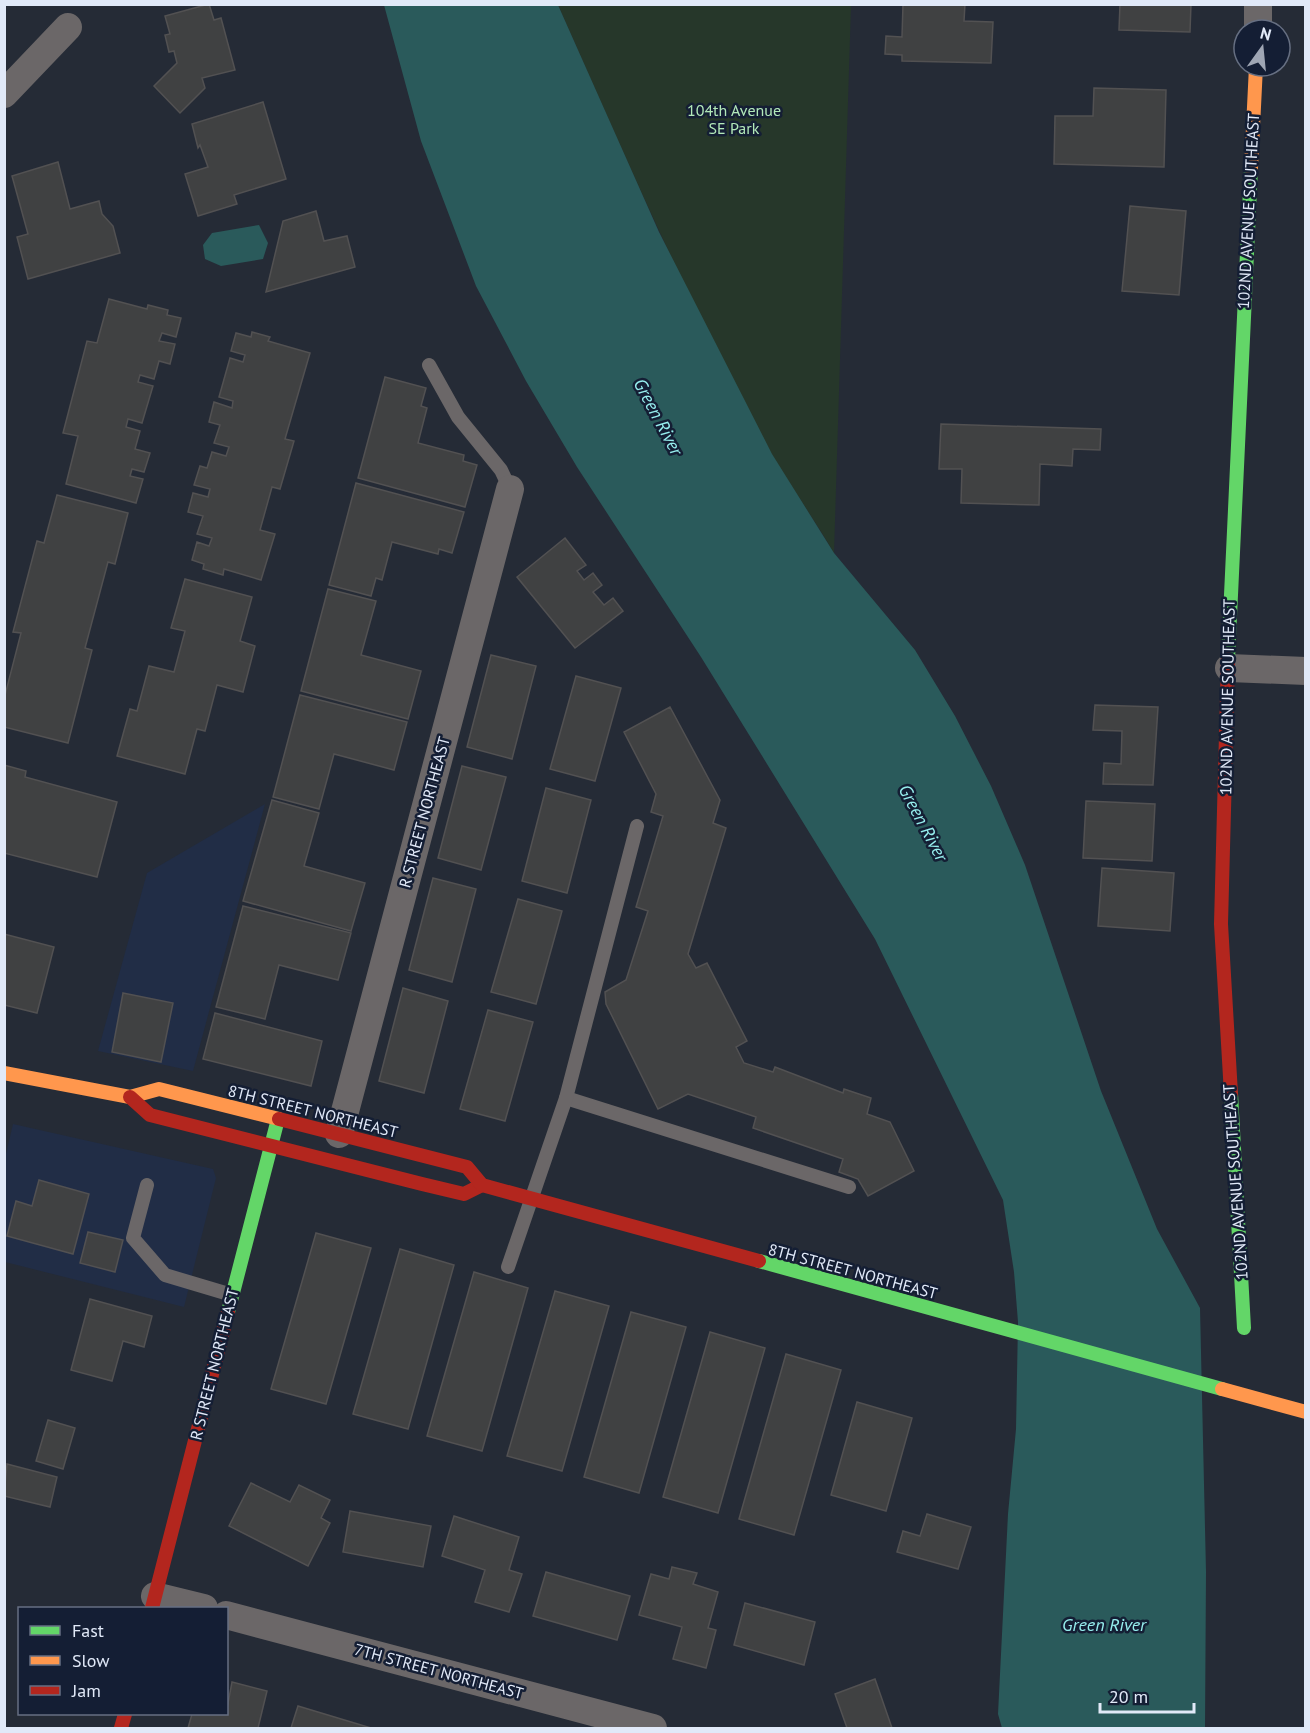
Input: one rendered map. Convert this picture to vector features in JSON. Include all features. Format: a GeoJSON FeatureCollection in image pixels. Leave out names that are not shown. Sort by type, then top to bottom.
{"type":"FeatureCollection","features":[{"type":"Feature","properties":{"kind":"street"},"geometry":{"type":"LineString","coordinates":[[4,94],[68,27]]}},
{"type":"Feature","properties":{"kind":"street","name":"102ND AVENUE SOUTHEAST"},"geometry":{"type":"LineString","coordinates":[[1244,1328],[1221,924],[1230,570],[1255,78]]}},
{"type":"Feature","properties":{"kind":"street","name":"R STREET NORTHEAST"},"geometry":{"type":"LineString","coordinates":[[339,1134],[510,489]]}},
{"type":"Feature","properties":{"kind":"street"},"geometry":{"type":"LineString","coordinates":[[1229,668],[1305,671]]}},
{"type":"Feature","properties":{"kind":"street","name":"8TH STREET NORTHEAST"},"geometry":{"type":"LineString","coordinates":[[4,1073],[130,1097],[159,1089],[467,1167],[482,1185],[1305,1412]]}},
{"type":"Feature","properties":{"kind":"street","name":"8TH STREET NORTHEAST"},"geometry":{"type":"LineString","coordinates":[[130,1097],[150,1115],[271,1146],[464,1194],[482,1185]]}},
{"type":"Feature","properties":{"kind":"street","name":"R STREET NORTHEAST"},"geometry":{"type":"LineString","coordinates":[[154,1602],[278,1119]]}},
{"type":"Feature","properties":{"kind":"street"},"geometry":{"type":"LineString","coordinates":[[154,1602],[196,1607]]}},
{"type":"Feature","properties":{"kind":"street","name":"7TH STREET NORTHEAST"},"geometry":{"type":"LineString","coordinates":[[228,1616],[653,1728]]}},
{"type":"Feature","properties":{"kind":"lane"},"geometry":{"type":"LineString","coordinates":[[429,365],[458,417],[501,470],[510,489]]}},
{"type":"Feature","properties":{"kind":"lane"},"geometry":{"type":"LineString","coordinates":[[508,1267],[566,1098],[637,826]]}},
{"type":"Feature","properties":{"kind":"lane"},"geometry":{"type":"LineString","coordinates":[[566,1098],[849,1187]]}},
{"type":"Feature","properties":{"kind":"lane"},"geometry":{"type":"LineString","coordinates":[[147,1185],[133,1238],[165,1275],[232,1295]]}},
{"type":"Feature","properties":{"kind":"shaded area"},"geometry":{"type":"Polygon","coordinates":[[[265,804],[193,1071],[98,1051],[147,873],[265,804]]]}},
{"type":"Feature","properties":{"kind":"shaded area"},"geometry":{"type":"Polygon","coordinates":[[[13,1124],[213,1169],[216,1178],[184,1307],[5,1262],[5,1158],[13,1124]]]}},
{"type":"Feature","properties":{"kind":"green space","name":"104th Avenue SE Park"},"geometry":{"type":"Polygon","coordinates":[[[558,5],[851,5],[834,553],[771,453],[713,343],[659,231],[558,5]]]}},
{"type":"Feature","properties":{"kind":"water","name":"Green River"},"geometry":{"type":"Polygon","coordinates":[[[384,5],[558,5],[659,232],[772,454],[834,553],[915,650],[955,716],[991,786],[1025,865],[1101,1091],[1157,1229],[1200,1308],[1206,1572],[1205,1728],[1002,1728],[998,1714],[1008,1514],[1016,1429],[1018,1322],[1014,1272],[1003,1200],[875,939],[701,657],[577,467],[526,381],[476,286],[421,141],[384,5]]]}},
{"type":"Feature","properties":{"kind":"water"},"geometry":{"type":"Polygon","coordinates":[[[259,225],[268,243],[263,259],[221,266],[205,259],[203,245],[212,233],[259,225]]]}},
{"type":"Feature","properties":{"kind":"building"},"geometry":{"type":"Polygon","coordinates":[[[209,4],[214,20],[221,18],[235,70],[202,78],[205,88],[180,113],[154,86],[177,63],[174,51],[169,52],[165,35],[170,34],[165,16],[209,4]]]}},
{"type":"Feature","properties":{"kind":"building"},"geometry":{"type":"Polygon","coordinates":[[[903,4],[965,4],[964,21],[993,22],[991,63],[902,61],[902,55],[885,54],[886,36],[902,37],[903,4]]]}},
{"type":"Feature","properties":{"kind":"building"},"geometry":{"type":"Polygon","coordinates":[[[1120,4],[1191,4],[1190,32],[1119,30],[1120,4]]]}},
{"type":"Feature","properties":{"kind":"building"},"geometry":{"type":"Polygon","coordinates":[[[1094,88],[1166,90],[1164,167],[1054,164],[1055,116],[1093,116],[1094,88]]]}},
{"type":"Feature","properties":{"kind":"building"},"geometry":{"type":"Polygon","coordinates":[[[263,102],[286,179],[234,195],[237,204],[198,216],[185,174],[208,167],[200,145],[198,148],[192,124],[263,102]]]}},
{"type":"Feature","properties":{"kind":"building"},"geometry":{"type":"Polygon","coordinates":[[[58,162],[70,209],[99,201],[102,214],[113,226],[120,253],[28,279],[17,237],[28,234],[12,176],[58,162]]]}},
{"type":"Feature","properties":{"kind":"building"},"geometry":{"type":"Polygon","coordinates":[[[1130,206],[1186,211],[1179,295],[1122,291],[1130,206]]]}},
{"type":"Feature","properties":{"kind":"building"},"geometry":{"type":"Polygon","coordinates":[[[316,211],[324,241],[347,236],[355,267],[266,292],[283,221],[316,211]]]}},
{"type":"Feature","properties":{"kind":"building"},"geometry":{"type":"Polygon","coordinates":[[[109,299],[147,309],[148,305],[168,310],[167,315],[181,318],[176,337],[162,333],[159,341],[175,344],[170,364],[159,361],[154,379],[140,375],[138,382],[153,386],[142,423],[128,419],[126,427],[140,431],[135,449],[150,453],[144,472],[132,469],[130,476],[143,479],[136,503],[66,484],[78,436],[63,433],[87,341],[97,343],[109,299]]]}},
{"type":"Feature","properties":{"kind":"building"},"geometry":{"type":"Polygon","coordinates":[[[252,332],[270,337],[268,341],[310,353],[285,439],[294,441],[280,489],[272,487],[260,530],[275,534],[261,580],[224,569],[223,575],[203,569],[204,564],[192,560],[197,542],[209,546],[212,538],[197,534],[203,516],[188,512],[193,493],[208,497],[210,489],[194,485],[200,466],[207,468],[212,452],[226,456],[229,447],[214,443],[220,425],[209,422],[214,402],[232,408],[233,401],[219,397],[230,358],[243,362],[245,355],[231,351],[236,333],[251,337],[252,332]]]}},
{"type":"Feature","properties":{"kind":"building"},"geometry":{"type":"Polygon","coordinates":[[[385,377],[426,388],[421,406],[427,408],[418,443],[464,455],[463,461],[477,465],[465,507],[358,478],[385,377]]]}},
{"type":"Feature","properties":{"kind":"building"},"geometry":{"type":"Polygon","coordinates":[[[941,424],[1101,429],[1100,450],[1073,449],[1072,466],[1040,464],[1039,505],[961,503],[962,469],[939,469],[941,424]]]}},
{"type":"Feature","properties":{"kind":"building"},"geometry":{"type":"Polygon","coordinates":[[[356,483],[464,512],[452,553],[439,549],[438,554],[392,542],[382,580],[376,578],[371,596],[329,585],[356,483]]]}},
{"type":"Feature","properties":{"kind":"building"},"geometry":{"type":"Polygon","coordinates":[[[57,495],[128,513],[115,564],[108,562],[85,648],[92,650],[68,743],[4,727],[4,699],[21,633],[13,632],[37,541],[44,543],[57,495]]]}},
{"type":"Feature","properties":{"kind":"building"},"geometry":{"type":"Polygon","coordinates":[[[565,538],[586,565],[577,571],[584,580],[593,573],[602,585],[593,592],[604,605],[613,598],[623,611],[575,648],[517,577],[565,538]]]}},
{"type":"Feature","properties":{"kind":"building"},"geometry":{"type":"Polygon","coordinates":[[[185,579],[252,597],[240,641],[255,646],[243,692],[217,685],[205,731],[197,729],[185,774],[117,756],[130,709],[137,711],[149,666],[174,672],[185,631],[171,628],[185,579]]]}},
{"type":"Feature","properties":{"kind":"building"},"geometry":{"type":"Polygon","coordinates":[[[328,589],[376,601],[361,655],[421,671],[408,719],[301,691],[328,589]]]}},
{"type":"Feature","properties":{"kind":"building"},"geometry":{"type":"Polygon","coordinates":[[[491,655],[536,666],[512,759],[467,747],[491,655]]]}},
{"type":"Feature","properties":{"kind":"building"},"geometry":{"type":"Polygon","coordinates":[[[576,676],[621,688],[595,781],[550,769],[576,676]]]}},
{"type":"Feature","properties":{"kind":"building"},"geometry":{"type":"Polygon","coordinates":[[[300,695],[407,722],[394,770],[334,754],[319,809],[273,797],[300,695]]]}},
{"type":"Feature","properties":{"kind":"building"},"geometry":{"type":"Polygon","coordinates":[[[1095,705],[1158,707],[1153,785],[1103,784],[1104,763],[1121,764],[1122,731],[1093,730],[1095,705]]]}},
{"type":"Feature","properties":{"kind":"building"},"geometry":{"type":"Polygon","coordinates":[[[670,707],[720,800],[713,823],[726,828],[688,954],[696,968],[707,963],[747,1041],[736,1047],[744,1063],[773,1072],[775,1067],[843,1093],[844,1089],[871,1098],[867,1114],[890,1122],[914,1171],[868,1196],[858,1179],[839,1172],[843,1159],[753,1128],[756,1117],[688,1094],[658,1109],[606,1004],[605,992],[626,980],[648,911],[636,907],[663,816],[651,812],[656,794],[624,732],[670,707]]]}},
{"type":"Feature","properties":{"kind":"building"},"geometry":{"type":"Polygon","coordinates":[[[4,765],[26,771],[25,777],[117,802],[97,877],[4,853],[4,765]]]}},
{"type":"Feature","properties":{"kind":"building"},"geometry":{"type":"Polygon","coordinates":[[[462,766],[506,777],[481,870],[438,858],[462,766]]]}},
{"type":"Feature","properties":{"kind":"building"},"geometry":{"type":"Polygon","coordinates":[[[546,788],[591,800],[567,893],[522,881],[546,788]]]}},
{"type":"Feature","properties":{"kind":"building"},"geometry":{"type":"Polygon","coordinates":[[[272,800],[319,813],[304,866],[365,883],[351,931],[243,901],[272,800]]]}},
{"type":"Feature","properties":{"kind":"building"},"geometry":{"type":"Polygon","coordinates":[[[1086,801],[1155,804],[1152,861],[1083,858],[1086,801]]]}},
{"type":"Feature","properties":{"kind":"building"},"geometry":{"type":"Polygon","coordinates":[[[1102,868],[1174,873],[1170,931],[1098,926],[1102,868]]]}},
{"type":"Feature","properties":{"kind":"building"},"geometry":{"type":"Polygon","coordinates":[[[433,878],[476,889],[452,982],[409,970],[433,878]]]}},
{"type":"Feature","properties":{"kind":"building"},"geometry":{"type":"Polygon","coordinates":[[[518,899],[562,911],[536,1004],[491,992],[518,899]]]}},
{"type":"Feature","properties":{"kind":"building"},"geometry":{"type":"Polygon","coordinates":[[[243,906],[351,933],[338,980],[279,965],[265,1019],[216,1007],[243,906]]]}},
{"type":"Feature","properties":{"kind":"building"},"geometry":{"type":"Polygon","coordinates":[[[4,934],[54,947],[37,1013],[4,1005],[4,934]]]}},
{"type":"Feature","properties":{"kind":"building"},"geometry":{"type":"Polygon","coordinates":[[[403,988],[448,1001],[424,1093],[379,1081],[403,988]]]}},
{"type":"Feature","properties":{"kind":"building"},"geometry":{"type":"Polygon","coordinates":[[[123,993],[173,1003],[161,1062],[112,1052],[123,993]]]}},
{"type":"Feature","properties":{"kind":"building"},"geometry":{"type":"Polygon","coordinates":[[[488,1010],[533,1022],[505,1121],[460,1109],[488,1010]]]}},
{"type":"Feature","properties":{"kind":"building"},"geometry":{"type":"Polygon","coordinates":[[[215,1013],[322,1041],[311,1086],[203,1059],[215,1013]]]}},
{"type":"Feature","properties":{"kind":"building"},"geometry":{"type":"Polygon","coordinates":[[[39,1180],[89,1194],[73,1254],[7,1236],[16,1201],[32,1206],[39,1180]]]}},
{"type":"Feature","properties":{"kind":"building"},"geometry":{"type":"Polygon","coordinates":[[[88,1232],[123,1240],[115,1272],[80,1263],[88,1232]]]}},
{"type":"Feature","properties":{"kind":"building"},"geometry":{"type":"Polygon","coordinates":[[[316,1233],[371,1248],[326,1404],[271,1389],[316,1233]]]}},
{"type":"Feature","properties":{"kind":"building"},"geometry":{"type":"Polygon","coordinates":[[[400,1249],[454,1265],[408,1429],[353,1414],[400,1249]]]}},
{"type":"Feature","properties":{"kind":"building"},"geometry":{"type":"Polygon","coordinates":[[[474,1272],[528,1288],[482,1451],[427,1436],[474,1272]]]}},
{"type":"Feature","properties":{"kind":"building"},"geometry":{"type":"Polygon","coordinates":[[[555,1291],[609,1306],[562,1471],[507,1456],[555,1291]]]}},
{"type":"Feature","properties":{"kind":"building"},"geometry":{"type":"Polygon","coordinates":[[[90,1299],[152,1316],[144,1347],[123,1341],[112,1381],[71,1370],[90,1299]]]}},
{"type":"Feature","properties":{"kind":"building"},"geometry":{"type":"Polygon","coordinates":[[[631,1312],[686,1327],[639,1493],[584,1477],[631,1312]]]}},
{"type":"Feature","properties":{"kind":"building"},"geometry":{"type":"Polygon","coordinates":[[[710,1332],[765,1348],[718,1513],[663,1497],[710,1332]]]}},
{"type":"Feature","properties":{"kind":"building"},"geometry":{"type":"Polygon","coordinates":[[[786,1354],[841,1370],[794,1535],[739,1519],[786,1354]]]}},
{"type":"Feature","properties":{"kind":"building"},"geometry":{"type":"Polygon","coordinates":[[[857,1402],[912,1418],[886,1511],[831,1495],[857,1402]]]}},
{"type":"Feature","properties":{"kind":"building"},"geometry":{"type":"Polygon","coordinates":[[[48,1420],[75,1428],[63,1469],[36,1461],[48,1420]]]}},
{"type":"Feature","properties":{"kind":"building"},"geometry":{"type":"Polygon","coordinates":[[[7,1464],[57,1477],[50,1507],[4,1496],[7,1464]]]}},
{"type":"Feature","properties":{"kind":"building"},"geometry":{"type":"Polygon","coordinates":[[[251,1483],[290,1502],[299,1485],[330,1500],[321,1518],[330,1523],[308,1566],[229,1526],[251,1483]]]}},
{"type":"Feature","properties":{"kind":"building"},"geometry":{"type":"Polygon","coordinates":[[[350,1511],[431,1526],[423,1567],[343,1552],[350,1511]]]}},
{"type":"Feature","properties":{"kind":"building"},"geometry":{"type":"Polygon","coordinates":[[[927,1514],[971,1527],[958,1569],[897,1552],[903,1531],[920,1536],[927,1514]]]}},
{"type":"Feature","properties":{"kind":"building"},"geometry":{"type":"Polygon","coordinates":[[[454,1516],[519,1537],[509,1570],[522,1574],[509,1612],[475,1602],[485,1570],[442,1556],[454,1516]]]}},
{"type":"Feature","properties":{"kind":"building"},"geometry":{"type":"Polygon","coordinates":[[[672,1567],[697,1573],[693,1584],[718,1592],[708,1628],[716,1630],[706,1668],[673,1659],[682,1627],[639,1615],[651,1574],[669,1579],[672,1567]]]}},
{"type":"Feature","properties":{"kind":"building"},"geometry":{"type":"Polygon","coordinates":[[[546,1572],[630,1596],[617,1640],[533,1616],[546,1572]]]}},
{"type":"Feature","properties":{"kind":"building"},"geometry":{"type":"Polygon","coordinates":[[[745,1603],[815,1622],[804,1665],[734,1645],[745,1603]]]}},
{"type":"Feature","properties":{"kind":"building"},"geometry":{"type":"Polygon","coordinates":[[[875,1679],[892,1728],[847,1728],[835,1694],[875,1679]]]}},
{"type":"Feature","properties":{"kind":"building"},"geometry":{"type":"Polygon","coordinates":[[[232,1682],[267,1691],[258,1728],[188,1728],[192,1715],[228,1715],[232,1682]]]}},
{"type":"Feature","properties":{"kind":"building"},"geometry":{"type":"Polygon","coordinates":[[[298,1706],[371,1728],[291,1728],[298,1706]]]}},
{"type":"Feature","properties":{"kind":"traffic: fast"},"geometry":{"type":"LineString","coordinates":[[1228,659],[1251,168]]}},
{"type":"Feature","properties":{"kind":"traffic: fast"},"geometry":{"type":"LineString","coordinates":[[1231,1094],[1244,1328]]}},
{"type":"Feature","properties":{"kind":"traffic: fast"},"geometry":{"type":"LineString","coordinates":[[228,1312],[278,1119]]}},
{"type":"Feature","properties":{"kind":"traffic: fast"},"geometry":{"type":"LineString","coordinates":[[759,1261],[1222,1389]]}},
{"type":"Feature","properties":{"kind":"traffic: slow"},"geometry":{"type":"LineString","coordinates":[[1251,168],[1255,78]]}},
{"type":"Feature","properties":{"kind":"traffic: slow"},"geometry":{"type":"LineString","coordinates":[[4,1073],[130,1097],[159,1089],[279,1119]]}},
{"type":"Feature","properties":{"kind":"traffic: slow"},"geometry":{"type":"LineString","coordinates":[[1222,1389],[1306,1412]]}},
{"type":"Feature","properties":{"kind":"traffic: jam"},"geometry":{"type":"LineString","coordinates":[[1228,659],[1221,924],[1231,1094]]}},
{"type":"Feature","properties":{"kind":"traffic: jam"},"geometry":{"type":"LineString","coordinates":[[130,1097],[150,1115],[422,1184],[464,1194],[482,1185]]}},
{"type":"Feature","properties":{"kind":"traffic: jam"},"geometry":{"type":"LineString","coordinates":[[279,1119],[467,1167],[482,1185],[759,1261]]}},
{"type":"Feature","properties":{"kind":"traffic: jam"},"geometry":{"type":"LineString","coordinates":[[152,1607],[228,1312]]}},
{"type":"Feature","properties":{"kind":"traffic: jam"},"geometry":{"type":"LineString","coordinates":[[121,1728],[125,1715]]}}]}
